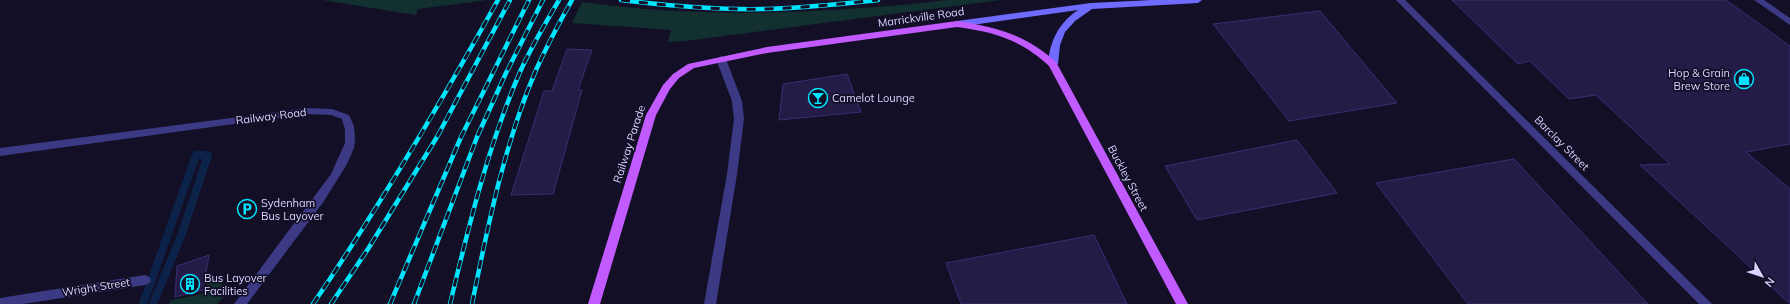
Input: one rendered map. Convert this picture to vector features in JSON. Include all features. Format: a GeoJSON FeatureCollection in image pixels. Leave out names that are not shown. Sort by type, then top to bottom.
{"type":"FeatureCollection","features":[{"type":"Feature","properties":{"kind":"main road","name":"Marrickville Road"},"geometry":{"type":"LineString","coordinates":[[721,59],[767,50],[1091,6],[1198,0]]}},
{"type":"Feature","properties":{"kind":"main road"},"geometry":{"type":"LineString","coordinates":[[1053,64],[1053,51],[1057,38],[1065,25],[1091,6]]}},
{"type":"Feature","properties":{"kind":"main road","name":"Buckley Street"},"geometry":{"type":"LineString","coordinates":[[957,24],[1003,32],[1024,41],[1040,52],[1053,64],[1182,304]]}},
{"type":"Feature","properties":{"kind":"main road","name":"Railway Parade"},"geometry":{"type":"LineString","coordinates":[[594,304],[646,130],[658,100],[666,87],[676,76],[691,66],[721,59]]}},
{"type":"Feature","properties":{"kind":"street","name":"Barclay Street"},"geometry":{"type":"LineString","coordinates":[[1400,0],[1706,304]]}},
{"type":"Feature","properties":{"kind":"street"},"geometry":{"type":"LineString","coordinates":[[1758,0],[1790,22]]}},
{"type":"Feature","properties":{"kind":"street"},"geometry":{"type":"LineString","coordinates":[[710,304],[732,174],[739,119],[737,101],[721,59]]}},
{"type":"Feature","properties":{"kind":"street","name":"Railway Road"},"geometry":{"type":"LineString","coordinates":[[0,152],[307,111],[332,112],[346,118],[351,127],[350,139],[339,170],[325,192],[240,304]]}},
{"type":"Feature","properties":{"kind":"street","name":"Wright Street"},"geometry":{"type":"LineString","coordinates":[[0,303],[145,280]]}},
{"type":"Feature","properties":{"kind":"green space"},"geometry":{"type":"Polygon","coordinates":[[[322,0],[488,0],[418,9],[416,15],[322,0]]]}},
{"type":"Feature","properties":{"kind":"green space"},"geometry":{"type":"Polygon","coordinates":[[[945,0],[1001,0],[686,41],[668,42],[671,30],[572,23],[582,2],[652,9],[756,13],[861,8],[945,0]]]}},
{"type":"Feature","properties":{"kind":"green space"},"geometry":{"type":"Polygon","coordinates":[[[217,275],[225,290],[222,299],[217,304],[169,304],[171,300],[202,294],[206,287],[205,277],[217,275]]]}},
{"type":"Feature","properties":{"kind":"building"},"geometry":{"type":"Polygon","coordinates":[[[1452,0],[1726,0],[1790,46],[1790,144],[1746,152],[1790,189],[1790,304],[1640,165],[1670,164],[1596,95],[1569,99],[1530,61],[1518,64],[1452,0]]]}},
{"type":"Feature","properties":{"kind":"building"},"geometry":{"type":"Polygon","coordinates":[[[1320,11],[1397,103],[1289,121],[1213,24],[1320,11]]]}},
{"type":"Feature","properties":{"kind":"building"},"geometry":{"type":"Polygon","coordinates":[[[567,49],[592,50],[578,90],[582,90],[553,194],[511,195],[544,91],[552,91],[567,49]]]}},
{"type":"Feature","properties":{"kind":"building","name":"Camelot Lounge"},"geometry":{"type":"Polygon","coordinates":[[[847,74],[861,112],[779,120],[783,84],[847,74]]]}},
{"type":"Feature","properties":{"kind":"building"},"geometry":{"type":"Polygon","coordinates":[[[1297,140],[1337,193],[1197,220],[1165,166],[1297,140]]]}},
{"type":"Feature","properties":{"kind":"building"},"geometry":{"type":"Polygon","coordinates":[[[1514,159],[1648,304],[1468,304],[1376,183],[1514,159]]]}},
{"type":"Feature","properties":{"kind":"building"},"geometry":{"type":"Polygon","coordinates":[[[1094,235],[1127,304],[961,304],[946,263],[1094,235]]]}},
{"type":"Feature","properties":{"kind":"building","name":"Bus Layover Facilities"},"geometry":{"type":"Polygon","coordinates":[[[209,255],[203,290],[175,297],[177,266],[209,255]]]}},
{"type":"Feature","properties":{"kind":"waterway"},"geometry":{"type":"LineString","coordinates":[[143,304],[196,155],[208,155],[181,236],[153,304]]}},
{"type":"Feature","properties":{"kind":"railway"},"geometry":{"type":"LineString","coordinates":[[313,304],[362,230],[409,154],[498,0]]}},
{"type":"Feature","properties":{"kind":"railway"},"geometry":{"type":"LineString","coordinates":[[331,304],[368,249],[437,137],[510,0]]}},
{"type":"Feature","properties":{"kind":"railway"},"geometry":{"type":"LineString","coordinates":[[390,304],[461,137],[529,0]]}},
{"type":"Feature","properties":{"kind":"railway"},"geometry":{"type":"LineString","coordinates":[[414,304],[477,137],[506,73],[543,0]]}},
{"type":"Feature","properties":{"kind":"railway"},"geometry":{"type":"LineString","coordinates":[[450,304],[472,215],[498,128],[524,63],[559,0]]}},
{"type":"Feature","properties":{"kind":"railway"},"geometry":{"type":"LineString","coordinates":[[472,304],[498,186],[515,127],[536,70],[572,0]]}},
{"type":"Feature","properties":{"kind":"railway"},"geometry":{"type":"LineString","coordinates":[[621,0],[729,9],[807,7],[878,0]]}},
{"type":"Feature","properties":{"kind":"place","name":"Hop & Grain Brew Store"},"geometry":{"type":"Point","coordinates":[1744,79]}},
{"type":"Feature","properties":{"kind":"place","name":"Camelot Lounge"},"geometry":{"type":"Point","coordinates":[818,98]}},
{"type":"Feature","properties":{"kind":"place","name":"Sydenham Bus Layover"},"geometry":{"type":"Point","coordinates":[247,209]}},
{"type":"Feature","properties":{"kind":"place","name":"Bus Layover Facilities"},"geometry":{"type":"Point","coordinates":[190,284]}}]}
